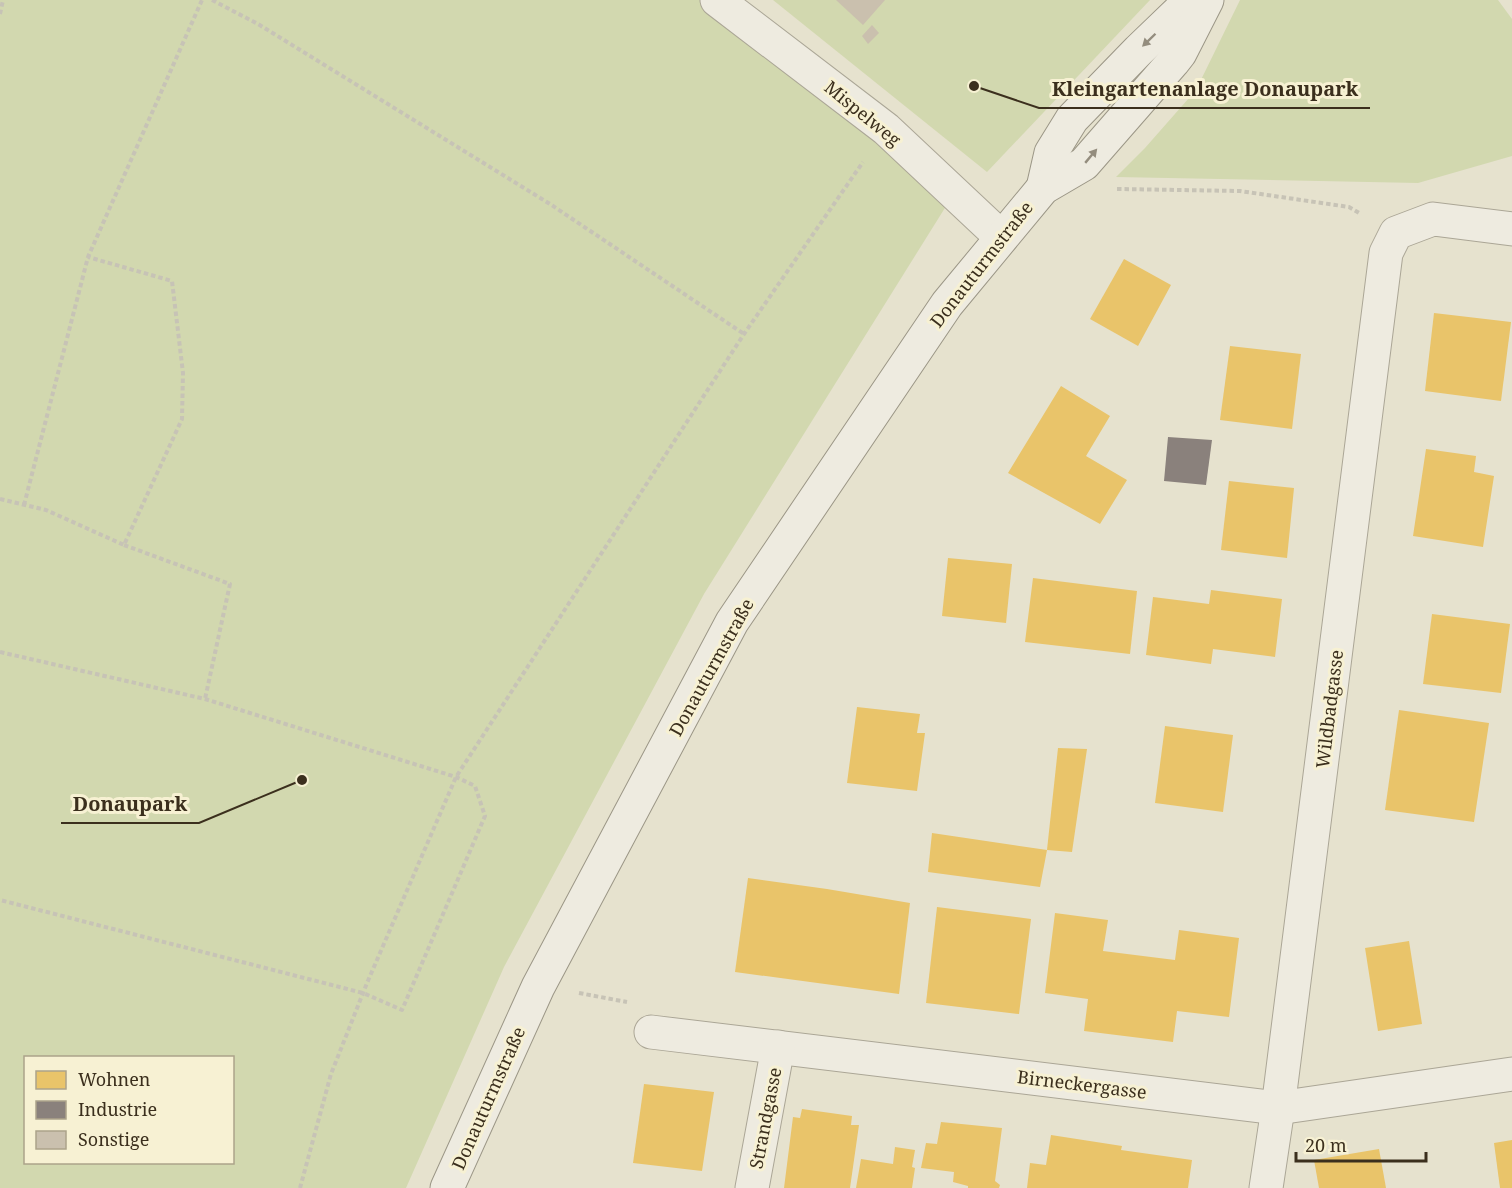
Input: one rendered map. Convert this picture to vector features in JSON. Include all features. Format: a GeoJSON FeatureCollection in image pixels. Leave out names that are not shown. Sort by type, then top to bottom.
{"type":"FeatureCollection","features":[{"type":"Feature","properties":{"kind":"street","name":"Mispelweg"},"geometry":{"type":"LineString","coordinates":[[717,0],[886,129],[1001,237]]}},
{"type":"Feature","properties":{"kind":"street","name":"Donauturmstraße"},"geometry":{"type":"LineString","coordinates":[[1043,188],[1051,153],[1072,119],[1191,0]]}},
{"type":"Feature","properties":{"kind":"street","name":"Donauturmstraße"},"geometry":{"type":"LineString","coordinates":[[447,1188],[538,987],[732,622],[947,304],[1043,188],[1084,164],[1180,53],[1207,0]]}},
{"type":"Feature","properties":{"kind":"street"},"geometry":{"type":"LineString","coordinates":[[1396,233],[1433,219],[1512,229]]}},
{"type":"Feature","properties":{"kind":"street","name":"Wildbadgasse"},"geometry":{"type":"LineString","coordinates":[[1266,1188],[1386,253],[1396,233]]}},
{"type":"Feature","properties":{"kind":"street","name":"Birneckergasse"},"geometry":{"type":"LineString","coordinates":[[651,1032],[1278,1108],[1512,1074]]}},
{"type":"Feature","properties":{"kind":"street","name":"Strandgasse"},"geometry":{"type":"LineString","coordinates":[[752,1188],[778,1047]]}},
{"type":"Feature","properties":{"kind":"path"},"geometry":{"type":"LineString","coordinates":[[0,14],[3,0]]}},
{"type":"Feature","properties":{"kind":"path"},"geometry":{"type":"LineString","coordinates":[[24,505],[88,257],[202,0]]}},
{"type":"Feature","properties":{"kind":"path"},"geometry":{"type":"LineString","coordinates":[[212,0],[268,31],[550,204],[744,334]]}},
{"type":"Feature","properties":{"kind":"path"},"geometry":{"type":"LineString","coordinates":[[300,1188],[331,1074],[363,993],[456,777],[744,334],[886,129]]}},
{"type":"Feature","properties":{"kind":"path"},"geometry":{"type":"LineString","coordinates":[[1106,189],[1240,191],[1349,207],[1396,233]]}},
{"type":"Feature","properties":{"kind":"path"},"geometry":{"type":"LineString","coordinates":[[88,257],[172,281],[183,373],[183,419],[124,544]]}},
{"type":"Feature","properties":{"kind":"path"},"geometry":{"type":"LineString","coordinates":[[0,498],[46,510],[124,544],[230,584],[205,699]]}},
{"type":"Feature","properties":{"kind":"path"},"geometry":{"type":"LineString","coordinates":[[0,652],[205,699],[456,777],[475,786],[485,816],[402,1010],[363,993],[0,900]]}},
{"type":"Feature","properties":{"kind":"path"},"geometry":{"type":"LineString","coordinates":[[572,992],[638,1003],[651,1032]]}},
{"type":"Feature","properties":{"kind":"green space"},"geometry":{"type":"Polygon","coordinates":[[[0,0],[708,0],[809,78],[948,203],[704,594],[504,967],[406,1188],[0,1188],[0,0]]]}},
{"type":"Feature","properties":{"kind":"green space"},"geometry":{"type":"Polygon","coordinates":[[[773,0],[1150,0],[987,172],[773,0]]]}},
{"type":"Feature","properties":{"kind":"green space"},"geometry":{"type":"Polygon","coordinates":[[[1240,0],[1498,0],[1512,19],[1512,156],[1418,183],[1116,177],[1196,90],[1240,0]]]}},
{"type":"Feature","properties":{"kind":"building: Wohnen"},"geometry":{"type":"Polygon","coordinates":[[[1124,259],[1171,285],[1138,346],[1090,319],[1124,259]]]}},
{"type":"Feature","properties":{"kind":"building: Wohnen"},"geometry":{"type":"Polygon","coordinates":[[[1434,313],[1511,322],[1501,401],[1425,391],[1434,313]]]}},
{"type":"Feature","properties":{"kind":"building: Wohnen"},"geometry":{"type":"Polygon","coordinates":[[[1230,346],[1301,354],[1292,429],[1220,420],[1230,346]]]}},
{"type":"Feature","properties":{"kind":"building: Wohnen"},"geometry":{"type":"Polygon","coordinates":[[[1061,386],[1110,416],[1086,456],[1127,480],[1100,524],[1008,473],[1061,386]]]}},
{"type":"Feature","properties":{"kind":"building: Wohnen"},"geometry":{"type":"Polygon","coordinates":[[[1426,449],[1476,456],[1474,472],[1494,476],[1483,547],[1413,536],[1426,449]]]}},
{"type":"Feature","properties":{"kind":"building: Wohnen"},"geometry":{"type":"Polygon","coordinates":[[[1229,481],[1294,488],[1287,558],[1221,550],[1229,481]]]}},
{"type":"Feature","properties":{"kind":"building: Wohnen"},"geometry":{"type":"Polygon","coordinates":[[[948,558],[1012,564],[1006,623],[942,616],[948,558]]]}},
{"type":"Feature","properties":{"kind":"building: Wohnen"},"geometry":{"type":"Polygon","coordinates":[[[1033,578],[1137,591],[1130,654],[1025,642],[1033,578]]]}},
{"type":"Feature","properties":{"kind":"building: Wohnen"},"geometry":{"type":"Polygon","coordinates":[[[1211,590],[1282,599],[1275,657],[1213,649],[1211,664],[1146,655],[1153,597],[1209,604],[1211,590]]]}},
{"type":"Feature","properties":{"kind":"building: Wohnen"},"geometry":{"type":"Polygon","coordinates":[[[1432,614],[1510,624],[1501,693],[1423,684],[1432,614]]]}},
{"type":"Feature","properties":{"kind":"building: Wohnen"},"geometry":{"type":"Polygon","coordinates":[[[857,707],[920,714],[917,733],[925,733],[917,791],[847,783],[857,707]]]}},
{"type":"Feature","properties":{"kind":"building: Wohnen"},"geometry":{"type":"Polygon","coordinates":[[[1399,710],[1489,723],[1474,822],[1385,810],[1399,710]]]}},
{"type":"Feature","properties":{"kind":"building: Wohnen"},"geometry":{"type":"Polygon","coordinates":[[[1165,726],[1233,735],[1223,812],[1155,803],[1165,726]]]}},
{"type":"Feature","properties":{"kind":"building: Wohnen"},"geometry":{"type":"Polygon","coordinates":[[[1058,748],[1087,749],[1072,852],[1047,850],[1058,748]]]}},
{"type":"Feature","properties":{"kind":"building: Wohnen"},"geometry":{"type":"Polygon","coordinates":[[[932,833],[1047,850],[1040,887],[928,872],[932,833]]]}},
{"type":"Feature","properties":{"kind":"building: Wohnen"},"geometry":{"type":"Polygon","coordinates":[[[748,878],[910,903],[899,994],[735,972],[748,878]]]}},
{"type":"Feature","properties":{"kind":"building: Wohnen"},"geometry":{"type":"Polygon","coordinates":[[[937,907],[1031,919],[1019,1014],[926,1003],[937,907]]]}},
{"type":"Feature","properties":{"kind":"building: Wohnen"},"geometry":{"type":"Polygon","coordinates":[[[1055,913],[1108,920],[1103,951],[1175,960],[1179,930],[1239,938],[1229,1017],[1177,1011],[1173,1042],[1084,1031],[1088,999],[1045,993],[1055,913]]]}},
{"type":"Feature","properties":{"kind":"building: Wohnen"},"geometry":{"type":"Polygon","coordinates":[[[1409,941],[1422,1024],[1378,1031],[1365,948],[1409,941]]]}},
{"type":"Feature","properties":{"kind":"building: Wohnen"},"geometry":{"type":"Polygon","coordinates":[[[644,1084],[714,1092],[702,1171],[633,1163],[644,1084]]]}},
{"type":"Feature","properties":{"kind":"building: Wohnen"},"geometry":{"type":"Polygon","coordinates":[[[802,1109],[852,1116],[851,1125],[859,1125],[850,1188],[784,1188],[793,1117],[800,1118],[802,1109]]]}},
{"type":"Feature","properties":{"kind":"building: Wohnen"},"geometry":{"type":"Polygon","coordinates":[[[941,1122],[1002,1128],[995,1181],[1000,1185],[999,1188],[968,1188],[968,1186],[953,1182],[954,1172],[921,1168],[926,1143],[937,1144],[941,1122]]]}},
{"type":"Feature","properties":{"kind":"building: Wohnen"},"geometry":{"type":"Polygon","coordinates":[[[1051,1135],[1122,1146],[1121,1150],[1192,1160],[1188,1188],[1027,1188],[1030,1163],[1046,1165],[1051,1135]]]}},
{"type":"Feature","properties":{"kind":"building: Wohnen"},"geometry":{"type":"Polygon","coordinates":[[[1512,1140],[1512,1188],[1500,1188],[1494,1143],[1512,1140]]]}},
{"type":"Feature","properties":{"kind":"building: Wohnen"},"geometry":{"type":"Polygon","coordinates":[[[895,1147],[915,1150],[912,1188],[856,1188],[861,1159],[893,1164],[895,1147]]]}},
{"type":"Feature","properties":{"kind":"building: Wohnen"},"geometry":{"type":"Polygon","coordinates":[[[1379,1149],[1386,1188],[1319,1188],[1314,1160],[1379,1149]]]}},
{"type":"Feature","properties":{"kind":"building: Industrie"},"geometry":{"type":"Polygon","coordinates":[[[1168,437],[1212,440],[1206,485],[1164,481],[1168,437]]]}},
{"type":"Feature","properties":{"kind":"building: Sonstige"},"geometry":{"type":"Polygon","coordinates":[[[836,0],[885,0],[863,25],[836,0]]]}},
{"type":"Feature","properties":{"kind":"building: Sonstige"},"geometry":{"type":"Polygon","coordinates":[[[872,25],[879,33],[868,44],[862,36],[872,25]]]}},
{"type":"Feature","properties":{"kind":"place","name":"Kleingartenanlage Donaupark"},"geometry":{"type":"Point","coordinates":[974,86]}},
{"type":"Feature","properties":{"kind":"place","name":"Donaupark"},"geometry":{"type":"Point","coordinates":[302,780]}}]}
